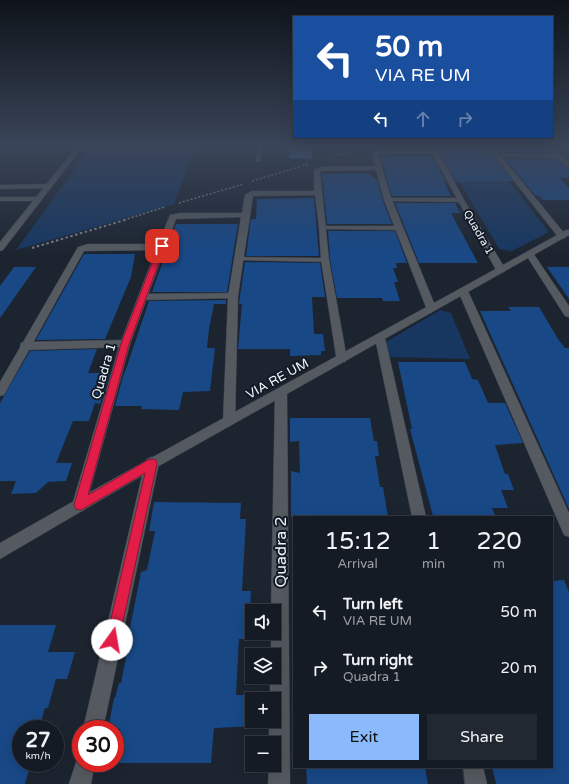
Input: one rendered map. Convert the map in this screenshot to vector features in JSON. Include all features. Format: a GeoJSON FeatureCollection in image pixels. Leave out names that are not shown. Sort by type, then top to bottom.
{"type":"FeatureCollection","features":[{"type":"Feature","properties":{"kind":"street"},"geometry":{"type":"LineString","coordinates":[[0,248],[52,182]]}},
{"type":"Feature","properties":{"kind":"street"},"geometry":{"type":"LineString","coordinates":[[318,182],[325,260],[341,359]]}},
{"type":"Feature","properties":{"kind":"street"},"geometry":{"type":"LineString","coordinates":[[383,182],[398,228],[431,308]]}},
{"type":"Feature","properties":{"kind":"street","name":"Quadra 1"},"geometry":{"type":"LineString","coordinates":[[450,182],[501,270]]}},
{"type":"Feature","properties":{"kind":"street"},"geometry":{"type":"LineString","coordinates":[[519,182],[565,234]]}},
{"type":"Feature","properties":{"kind":"street"},"geometry":{"type":"LineString","coordinates":[[229,421],[234,296],[250,195],[318,193]]}},
{"type":"Feature","properties":{"kind":"street","name":"Quadra 1"},"geometry":{"type":"LineString","coordinates":[[80,505],[125,344],[173,217],[246,215]]}},
{"type":"Feature","properties":{"kind":"street","name":"VIA RE UM"},"geometry":{"type":"LineString","coordinates":[[0,551],[152,464],[380,338],[463,290],[530,255],[565,234]]}},
{"type":"Feature","properties":{"kind":"street"},"geometry":{"type":"LineString","coordinates":[[0,392],[81,249],[88,247],[162,246]]}},
{"type":"Feature","properties":{"kind":"street"},"geometry":{"type":"LineString","coordinates":[[530,255],[569,314]]}},
{"type":"Feature","properties":{"kind":"street"},"geometry":{"type":"LineString","coordinates":[[463,290],[569,530]]}},
{"type":"Feature","properties":{"kind":"street"},"geometry":{"type":"LineString","coordinates":[[143,297],[234,296]]}},
{"type":"Feature","properties":{"kind":"street"},"geometry":{"type":"LineString","coordinates":[[380,338],[419,516]]}},
{"type":"Feature","properties":{"kind":"street"},"geometry":{"type":"LineString","coordinates":[[25,346],[125,344]]}},
{"type":"Feature","properties":{"kind":"street","name":"Quadra 2"},"geometry":{"type":"LineString","coordinates":[[279,784],[281,393]]}},
{"type":"Feature","properties":{"kind":"street"},"geometry":{"type":"LineString","coordinates":[[95,720],[152,464]]}},
{"type":"Feature","properties":{"kind":"street"},"geometry":{"type":"LineString","coordinates":[[473,768],[476,784]]}},
{"type":"Feature","properties":{"kind":"street"},"geometry":{"type":"LineString","coordinates":[[80,784],[83,772]]}},
{"type":"Feature","properties":{"kind":"lane"},"geometry":{"type":"LineString","coordinates":[[0,198],[5,192],[2,187],[49,186]]}},
{"type":"Feature","properties":{"kind":"lane"},"geometry":{"type":"LineString","coordinates":[[0,198],[39,199]]}},
{"type":"Feature","properties":{"kind":"lane"},"geometry":{"type":"LineString","coordinates":[[388,200],[460,200]]}},
{"type":"Feature","properties":{"kind":"lane"},"geometry":{"type":"LineString","coordinates":[[323,227],[398,228]]}},
{"type":"Feature","properties":{"kind":"lane"},"geometry":{"type":"LineString","coordinates":[[239,259],[325,260]]}},
{"type":"Feature","properties":{"kind":"path"},"geometry":{"type":"LineString","coordinates":[[175,204],[244,184]]}},
{"type":"Feature","properties":{"kind":"path"},"geometry":{"type":"LineString","coordinates":[[32,248],[168,207]]}},
{"type":"Feature","properties":{"kind":"shaded area"},"geometry":{"type":"Polygon","coordinates":[[[66,182],[182,182],[174,204],[16,250],[66,182]]]}},
{"type":"Feature","properties":{"kind":"shaded area"},"geometry":{"type":"Polygon","coordinates":[[[460,182],[509,182],[549,232],[512,251],[499,249],[460,182]]]}},
{"type":"Feature","properties":{"kind":"shaded area"},"geometry":{"type":"Polygon","coordinates":[[[440,310],[451,313],[470,359],[388,357],[386,342],[440,310]]]}},
{"type":"Feature","properties":{"kind":"building"},"geometry":{"type":"Polygon","coordinates":[[[323,182],[377,182],[392,224],[327,224],[323,182]]]}},
{"type":"Feature","properties":{"kind":"building"},"geometry":{"type":"Polygon","coordinates":[[[388,182],[446,182],[444,182],[451,196],[392,196],[388,182]]]}},
{"type":"Feature","properties":{"kind":"building"},"geometry":{"type":"Polygon","coordinates":[[[524,182],[563,182],[569,188],[569,200],[543,200],[539,196],[535,195],[524,182]]]}},
{"type":"Feature","properties":{"kind":"building"},"geometry":{"type":"Polygon","coordinates":[[[314,198],[319,256],[246,256],[251,219],[256,219],[257,199],[314,198]]]}},
{"type":"Feature","properties":{"kind":"building"},"geometry":{"type":"Polygon","coordinates":[[[395,203],[455,203],[460,213],[451,213],[478,263],[419,263],[395,203]]]}},
{"type":"Feature","properties":{"kind":"building"},"geometry":{"type":"Polygon","coordinates":[[[176,224],[238,224],[227,292],[152,292],[176,224]]]}},
{"type":"Feature","properties":{"kind":"building"},"geometry":{"type":"Polygon","coordinates":[[[328,231],[395,231],[407,263],[396,263],[397,268],[393,268],[398,282],[394,282],[400,301],[383,301],[382,298],[337,298],[330,260],[328,231]]]}},
{"type":"Feature","properties":{"kind":"building"},"geometry":{"type":"Polygon","coordinates":[[[84,254],[135,254],[131,277],[105,339],[36,340],[84,254]]]}},
{"type":"Feature","properties":{"kind":"building"},"geometry":{"type":"Polygon","coordinates":[[[245,262],[320,263],[325,297],[312,297],[314,334],[323,334],[325,351],[321,351],[321,355],[290,356],[290,349],[238,349],[242,304],[239,304],[245,262]]]}},
{"type":"Feature","properties":{"kind":"building"},"geometry":{"type":"Polygon","coordinates":[[[14,267],[36,267],[0,318],[0,286],[14,267]]]}},
{"type":"Feature","properties":{"kind":"building"},"geometry":{"type":"Polygon","coordinates":[[[547,267],[569,267],[569,299],[547,267]]]}},
{"type":"Feature","properties":{"kind":"building"},"geometry":{"type":"Polygon","coordinates":[[[226,300],[226,304],[214,304],[209,329],[207,348],[215,348],[210,391],[183,392],[179,410],[141,409],[142,406],[115,406],[124,373],[149,301],[226,300]]]}},
{"type":"Feature","properties":{"kind":"building"},"geometry":{"type":"Polygon","coordinates":[[[508,307],[539,307],[558,339],[565,348],[569,348],[569,509],[480,311],[511,311],[508,307]]]}},
{"type":"Feature","properties":{"kind":"building"},"geometry":{"type":"Polygon","coordinates":[[[97,349],[88,373],[110,373],[100,404],[95,403],[89,421],[73,421],[56,463],[72,463],[66,481],[48,482],[36,493],[11,494],[16,481],[0,481],[0,403],[30,351],[97,349]]]}},
{"type":"Feature","properties":{"kind":"building"},"geometry":{"type":"Polygon","coordinates":[[[398,362],[465,362],[472,379],[478,380],[488,403],[505,403],[523,443],[495,445],[505,474],[508,474],[514,490],[501,490],[508,508],[492,508],[495,515],[433,516],[410,429],[412,429],[398,362]]]}},
{"type":"Feature","properties":{"kind":"building"},"geometry":{"type":"Polygon","coordinates":[[[290,418],[370,418],[374,441],[377,441],[379,456],[375,456],[380,487],[383,487],[388,516],[291,517],[291,471],[300,473],[299,441],[290,442],[290,418]]]}},
{"type":"Feature","properties":{"kind":"building"},"geometry":{"type":"Polygon","coordinates":[[[154,502],[241,503],[240,519],[246,519],[242,591],[251,591],[250,604],[245,604],[245,639],[239,639],[236,695],[245,695],[245,727],[214,728],[211,763],[124,763],[124,720],[110,720],[114,698],[119,683],[121,683],[141,572],[147,570],[155,531],[149,531],[154,502]]]}},
{"type":"Feature","properties":{"kind":"building"},"geometry":{"type":"Polygon","coordinates":[[[564,580],[569,592],[569,784],[496,784],[492,768],[553,768],[553,581],[564,580]]]}},
{"type":"Feature","properties":{"kind":"building"},"geometry":{"type":"Polygon","coordinates":[[[0,625],[56,625],[48,652],[75,652],[67,679],[56,679],[48,708],[45,708],[42,720],[12,720],[12,772],[28,772],[25,784],[0,784],[0,625]]]}},
{"type":"Feature","properties":{"kind":"building"},"geometry":{"type":"Polygon","coordinates":[[[306,768],[425,768],[428,784],[307,784],[306,768]]]}},
{"type":"Feature","properties":{"kind":"route"},"geometry":{"type":"LineString","coordinates":[[112,640],[152,464],[80,505],[125,344],[162,246]]}}]}
